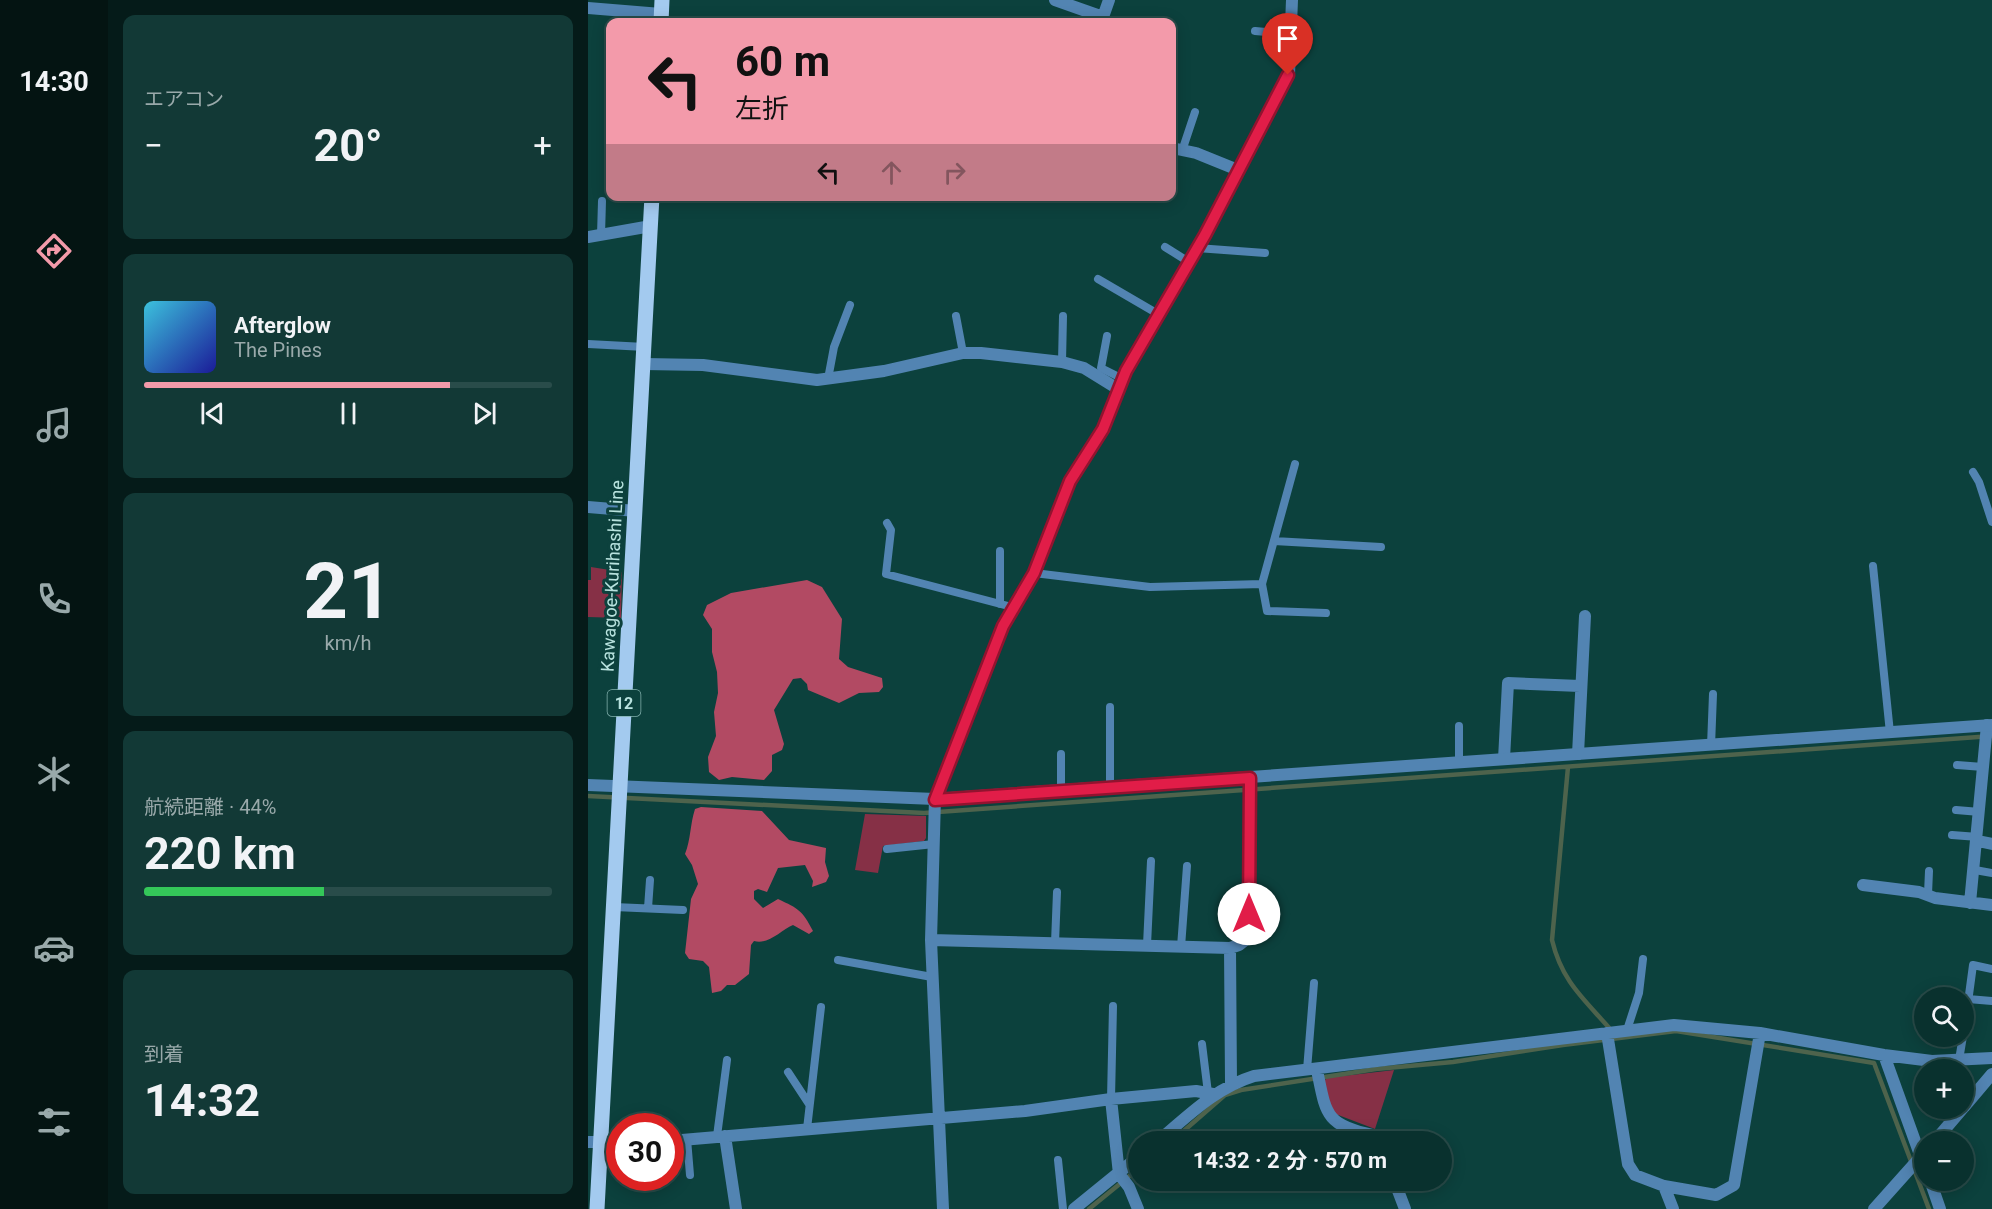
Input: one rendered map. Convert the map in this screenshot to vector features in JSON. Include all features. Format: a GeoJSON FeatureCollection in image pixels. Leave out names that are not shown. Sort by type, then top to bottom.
{"type":"FeatureCollection","features":[{"type":"Feature","properties":{"kind":"main road","name":"Kawagoe-Kurihashi Line"},"geometry":{"type":"LineString","coordinates":[[597,1209],[594,1142],[614,907],[652,201]]}},
{"type":"Feature","properties":{"kind":"street"},"geometry":{"type":"LineString","coordinates":[[1054,0],[1103,17],[1109,0]]}},
{"type":"Feature","properties":{"kind":"street"},"geometry":{"type":"LineString","coordinates":[[943,1209],[941,1118],[931,940],[935,800],[972,701],[1012,607],[1034,573],[1070,481],[1103,429],[1120,384],[1197,249],[1288,75],[1292,0]]}},
{"type":"Feature","properties":{"kind":"street"},"geometry":{"type":"LineString","coordinates":[[588,8],[661,12]]}},
{"type":"Feature","properties":{"kind":"street"},"geometry":{"type":"LineString","coordinates":[[1177,149],[1238,170]]}},
{"type":"Feature","properties":{"kind":"street"},"geometry":{"type":"LineString","coordinates":[[588,237],[651,226]]}},
{"type":"Feature","properties":{"kind":"street"},"geometry":{"type":"LineString","coordinates":[[644,364],[702,365],[786,378],[828,379],[884,371],[963,353],[1062,362],[1084,368],[1120,384]]}},
{"type":"Feature","properties":{"kind":"street"},"geometry":{"type":"LineString","coordinates":[[588,507],[636,511]]}},
{"type":"Feature","properties":{"kind":"street"},"geometry":{"type":"LineString","coordinates":[[1578,754],[1580,686],[1586,616]]}},
{"type":"Feature","properties":{"kind":"street"},"geometry":{"type":"LineString","coordinates":[[1504,759],[1508,683],[1580,686]]}},
{"type":"Feature","properties":{"kind":"street"},"geometry":{"type":"LineString","coordinates":[[588,785],[935,800],[1989,725],[1970,903]]}},
{"type":"Feature","properties":{"kind":"street"},"geometry":{"type":"LineString","coordinates":[[931,940],[1230,948],[1239,945],[1249,937],[1250,778]]}},
{"type":"Feature","properties":{"kind":"street"},"geometry":{"type":"LineString","coordinates":[[1978,839],[1992,844]]}},
{"type":"Feature","properties":{"kind":"street"},"geometry":{"type":"LineString","coordinates":[[1863,885],[1928,894],[1935,898],[1992,905]]}},
{"type":"Feature","properties":{"kind":"street"},"geometry":{"type":"LineString","coordinates":[[1230,948],[1231,1083]]}},
{"type":"Feature","properties":{"kind":"street"},"geometry":{"type":"LineString","coordinates":[[1169,1131],[1210,1094],[1231,1083],[1254,1076],[1674,1025],[1760,1033],[1916,1059]]}},
{"type":"Feature","properties":{"kind":"street"},"geometry":{"type":"LineString","coordinates":[[1607,1033],[1628,1164],[1635,1174],[1664,1186],[1716,1195],[1734,1185],[1760,1033]]}},
{"type":"Feature","properties":{"kind":"street"},"geometry":{"type":"LineString","coordinates":[[1884,1055],[1914,1134]]}},
{"type":"Feature","properties":{"kind":"street"},"geometry":{"type":"LineString","coordinates":[[1974,1059],[1992,1058]]}},
{"type":"Feature","properties":{"kind":"street"},"geometry":{"type":"LineString","coordinates":[[1312,1070],[1326,1112],[1332,1119],[1356,1131]]}},
{"type":"Feature","properties":{"kind":"street"},"geometry":{"type":"LineString","coordinates":[[1974,1095],[1992,1074]]}},
{"type":"Feature","properties":{"kind":"street"},"geometry":{"type":"LineString","coordinates":[[684,1139],[1025,1111],[1111,1099],[1196,1091],[1210,1094]]}},
{"type":"Feature","properties":{"kind":"street"},"geometry":{"type":"LineString","coordinates":[[1111,1099],[1119,1174],[1129,1187],[1138,1209]]}},
{"type":"Feature","properties":{"kind":"street"},"geometry":{"type":"LineString","coordinates":[[1943,1131],[1954,1119]]}},
{"type":"Feature","properties":{"kind":"street"},"geometry":{"type":"LineString","coordinates":[[721,1136],[736,1209]]}},
{"type":"Feature","properties":{"kind":"street"},"geometry":{"type":"LineString","coordinates":[[1074,1209],[1128,1166]]}},
{"type":"Feature","properties":{"kind":"street"},"geometry":{"type":"LineString","coordinates":[[1874,1209],[1914,1167]]}},
{"type":"Feature","properties":{"kind":"street"},"geometry":{"type":"LineString","coordinates":[[1664,1186],[1673,1209]]}},
{"type":"Feature","properties":{"kind":"street"},"geometry":{"type":"LineString","coordinates":[[1398,1191],[1405,1209]]}},
{"type":"Feature","properties":{"kind":"street"},"geometry":{"type":"LineString","coordinates":[[1934,1191],[1940,1209]]}},
{"type":"Feature","properties":{"kind":"lane"},"geometry":{"type":"LineString","coordinates":[[1255,32],[1290,34]]}},
{"type":"Feature","properties":{"kind":"lane"},"geometry":{"type":"LineString","coordinates":[[1177,149],[1195,112]]}},
{"type":"Feature","properties":{"kind":"lane"},"geometry":{"type":"LineString","coordinates":[[601,235],[602,201]]}},
{"type":"Feature","properties":{"kind":"lane"},"geometry":{"type":"LineString","coordinates":[[1165,247],[1189,262]]}},
{"type":"Feature","properties":{"kind":"lane"},"geometry":{"type":"LineString","coordinates":[[1197,249],[1265,253]]}},
{"type":"Feature","properties":{"kind":"lane"},"geometry":{"type":"LineString","coordinates":[[1098,279],[1158,314]]}},
{"type":"Feature","properties":{"kind":"lane"},"geometry":{"type":"LineString","coordinates":[[828,379],[834,347],[850,306]]}},
{"type":"Feature","properties":{"kind":"lane"},"geometry":{"type":"LineString","coordinates":[[956,316],[963,353]]}},
{"type":"Feature","properties":{"kind":"lane"},"geometry":{"type":"LineString","coordinates":[[1062,362],[1063,316]]}},
{"type":"Feature","properties":{"kind":"lane"},"geometry":{"type":"LineString","coordinates":[[1107,336],[1101,368],[1120,384]]}},
{"type":"Feature","properties":{"kind":"lane"},"geometry":{"type":"LineString","coordinates":[[588,344],[645,347]]}},
{"type":"Feature","properties":{"kind":"lane"},"geometry":{"type":"LineString","coordinates":[[1295,464],[1262,584],[1267,611],[1326,614]]}},
{"type":"Feature","properties":{"kind":"lane"},"geometry":{"type":"LineString","coordinates":[[1973,472],[1992,522]]}},
{"type":"Feature","properties":{"kind":"lane"},"geometry":{"type":"LineString","coordinates":[[887,523],[891,530],[886,574],[1012,607]]}},
{"type":"Feature","properties":{"kind":"lane"},"geometry":{"type":"LineString","coordinates":[[1274,541],[1381,548]]}},
{"type":"Feature","properties":{"kind":"lane"},"geometry":{"type":"LineString","coordinates":[[1000,551],[1000,603]]}},
{"type":"Feature","properties":{"kind":"lane"},"geometry":{"type":"LineString","coordinates":[[1873,566],[1890,733]]}},
{"type":"Feature","properties":{"kind":"lane"},"geometry":{"type":"LineString","coordinates":[[1034,573],[1150,587],[1262,584]]}},
{"type":"Feature","properties":{"kind":"lane"},"geometry":{"type":"LineString","coordinates":[[1711,746],[1713,694]]}},
{"type":"Feature","properties":{"kind":"lane"},"geometry":{"type":"LineString","coordinates":[[1110,707],[1110,788]]}},
{"type":"Feature","properties":{"kind":"lane"},"geometry":{"type":"LineString","coordinates":[[1458,726],[1459,763]]}},
{"type":"Feature","properties":{"kind":"lane"},"geometry":{"type":"LineString","coordinates":[[1061,754],[1061,792]]}},
{"type":"Feature","properties":{"kind":"lane"},"geometry":{"type":"LineString","coordinates":[[1957,765],[1983,767]]}},
{"type":"Feature","properties":{"kind":"lane"},"geometry":{"type":"LineString","coordinates":[[1956,810],[1980,812]]}},
{"type":"Feature","properties":{"kind":"lane"},"geometry":{"type":"LineString","coordinates":[[1952,835],[1978,839]]}},
{"type":"Feature","properties":{"kind":"lane"},"geometry":{"type":"LineString","coordinates":[[887,849],[934,844]]}},
{"type":"Feature","properties":{"kind":"lane"},"geometry":{"type":"LineString","coordinates":[[1147,945],[1151,861]]}},
{"type":"Feature","properties":{"kind":"lane"},"geometry":{"type":"LineString","coordinates":[[1181,947],[1187,866]]}},
{"type":"Feature","properties":{"kind":"lane"},"geometry":{"type":"LineString","coordinates":[[1975,870],[1992,873]]}},
{"type":"Feature","properties":{"kind":"lane"},"geometry":{"type":"LineString","coordinates":[[1928,894],[1929,872]]}},
{"type":"Feature","properties":{"kind":"lane"},"geometry":{"type":"LineString","coordinates":[[648,908],[650,880]]}},
{"type":"Feature","properties":{"kind":"lane"},"geometry":{"type":"LineString","coordinates":[[1055,943],[1058,892]]}},
{"type":"Feature","properties":{"kind":"lane"},"geometry":{"type":"LineString","coordinates":[[614,907],[683,910]]}},
{"type":"Feature","properties":{"kind":"lane"},"geometry":{"type":"LineString","coordinates":[[1626,1030],[1639,993],[1643,959]]}},
{"type":"Feature","properties":{"kind":"lane"},"geometry":{"type":"LineString","coordinates":[[838,960],[932,977]]}},
{"type":"Feature","properties":{"kind":"lane"},"geometry":{"type":"LineString","coordinates":[[1970,987],[1973,964],[1992,969]]}},
{"type":"Feature","properties":{"kind":"lane"},"geometry":{"type":"LineString","coordinates":[[1312,1070],[1314,984]]}},
{"type":"Feature","properties":{"kind":"lane"},"geometry":{"type":"LineString","coordinates":[[1974,1000],[1992,1001]]}},
{"type":"Feature","properties":{"kind":"lane"},"geometry":{"type":"LineString","coordinates":[[1111,1099],[1113,1006]]}},
{"type":"Feature","properties":{"kind":"lane"},"geometry":{"type":"LineString","coordinates":[[807,1129],[821,1007]]}},
{"type":"Feature","properties":{"kind":"lane"},"geometry":{"type":"LineString","coordinates":[[1202,1044],[1210,1094]]}},
{"type":"Feature","properties":{"kind":"lane"},"geometry":{"type":"LineString","coordinates":[[721,1136],[727,1060]]}},
{"type":"Feature","properties":{"kind":"lane"},"geometry":{"type":"LineString","coordinates":[[788,1072],[809,1104]]}},
{"type":"Feature","properties":{"kind":"lane"},"geometry":{"type":"LineString","coordinates":[[687,1139],[690,1175]]}},
{"type":"Feature","properties":{"kind":"lane"},"geometry":{"type":"LineString","coordinates":[[1058,1160],[1064,1209]]}},
{"type":"Feature","properties":{"kind":"shaded area"},"geometry":{"type":"Polygon","coordinates":[[[591,567],[622,572],[621,618],[588,617],[588,580],[591,580],[591,567]]]}},
{"type":"Feature","properties":{"kind":"shaded area"},"geometry":{"type":"Polygon","coordinates":[[[807,580],[822,587],[842,619],[839,659],[848,667],[882,678],[883,687],[879,692],[859,693],[839,703],[808,690],[807,684],[801,678],[793,679],[774,710],[784,744],[782,750],[772,755],[772,771],[764,780],[732,777],[719,780],[709,772],[708,757],[716,736],[714,712],[718,693],[717,672],[712,652],[712,629],[703,615],[707,605],[731,593],[807,580]]]}},
{"type":"Feature","properties":{"kind":"shaded area"},"geometry":{"type":"Polygon","coordinates":[[[701,807],[762,811],[789,840],[826,848],[825,862],[829,876],[826,882],[812,887],[813,881],[805,865],[778,868],[767,892],[758,889],[754,891],[754,899],[763,908],[778,899],[803,914],[813,931],[809,934],[793,925],[770,939],[754,941],[751,945],[749,974],[735,985],[727,985],[721,991],[712,993],[709,967],[703,961],[689,959],[685,953],[691,899],[698,884],[692,865],[685,854],[695,809],[701,807]]]}},
{"type":"Feature","properties":{"kind":"shaded area"},"geometry":{"type":"Polygon","coordinates":[[[865,814],[926,816],[926,838],[924,841],[883,846],[878,873],[855,870],[865,814]]]}},
{"type":"Feature","properties":{"kind":"shaded area"},"geometry":{"type":"Polygon","coordinates":[[[1394,1070],[1375,1129],[1333,1113],[1323,1085],[1326,1078],[1394,1070]]]}},
{"type":"Feature","properties":{"kind":"waterway"},"geometry":{"type":"LineString","coordinates":[[588,796],[924,813],[1992,736]]}},
{"type":"Feature","properties":{"kind":"waterway"},"geometry":{"type":"LineString","coordinates":[[1568,767],[1552,940],[1556,955],[1568,979],[1611,1030]]}},
{"type":"Feature","properties":{"kind":"waterway"},"geometry":{"type":"LineString","coordinates":[[1184,1131],[1225,1095],[1241,1090],[1376,1069],[1453,1062],[1676,1031],[1874,1063],[1929,1209]]}},
{"type":"Feature","properties":{"kind":"waterway"},"geometry":{"type":"LineString","coordinates":[[1089,1209],[1128,1177]]}},
{"type":"Feature","properties":{"kind":"route"},"geometry":{"type":"LineString","coordinates":[[1249,914],[1250,778],[935,800],[1003,626],[1012,607],[1034,573],[1070,481],[1103,429],[1126,371],[1205,235],[1288,75]]}}]}
